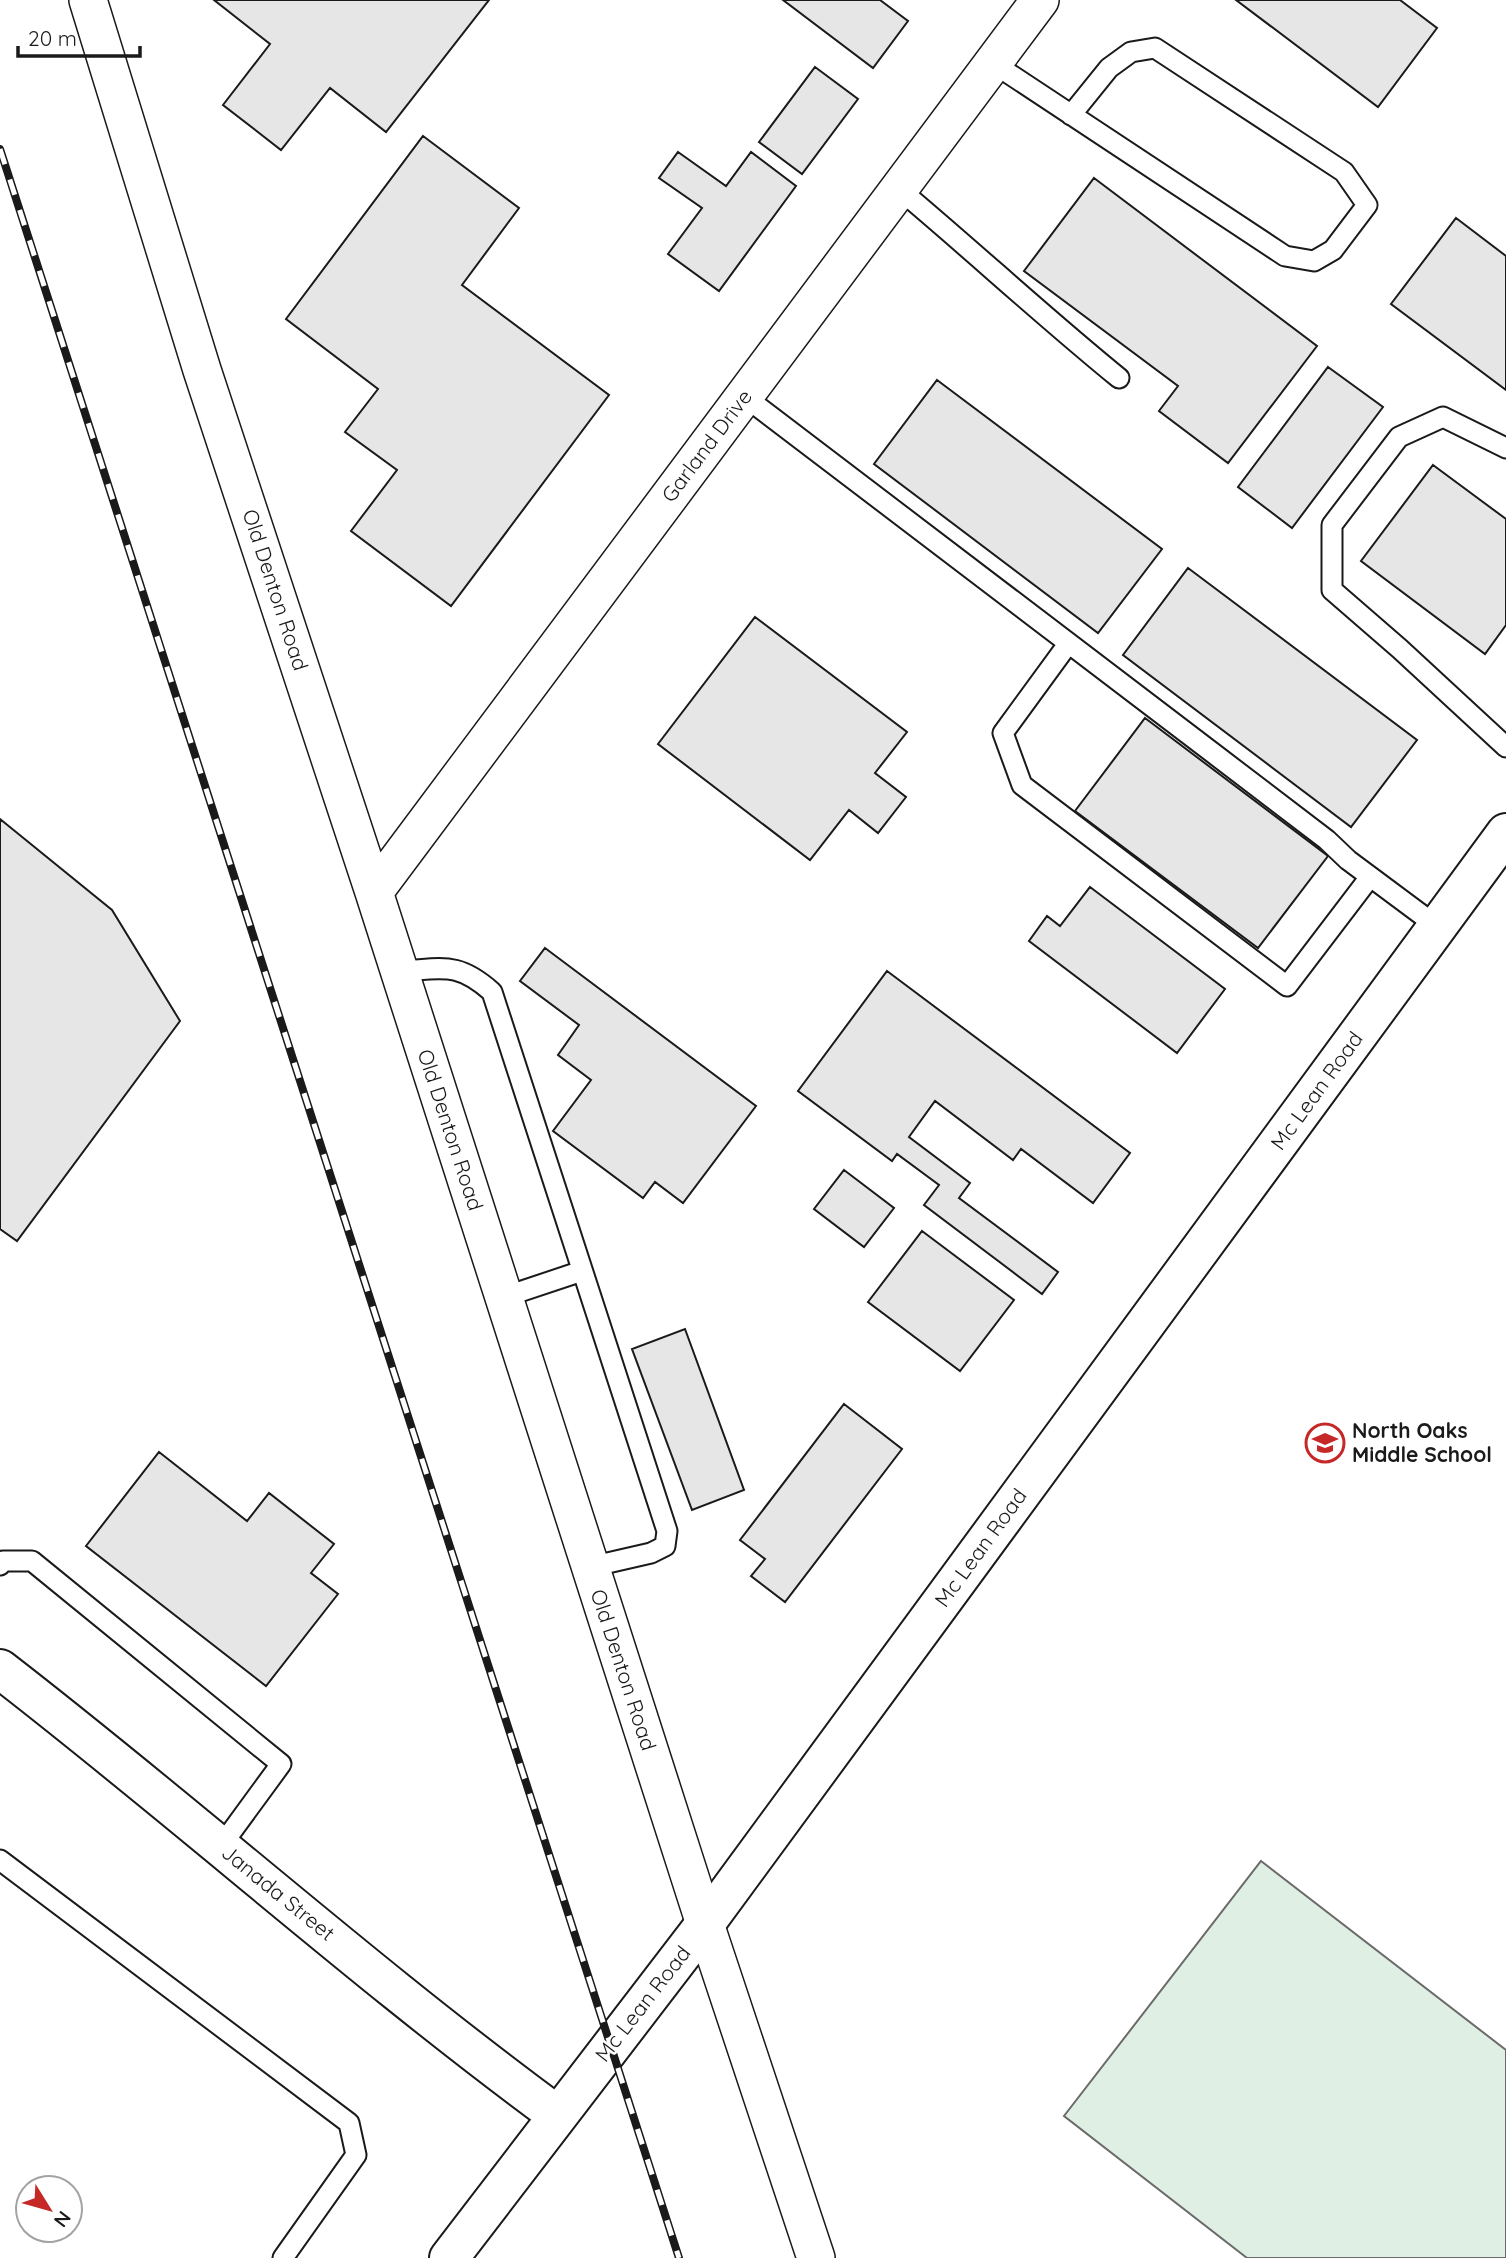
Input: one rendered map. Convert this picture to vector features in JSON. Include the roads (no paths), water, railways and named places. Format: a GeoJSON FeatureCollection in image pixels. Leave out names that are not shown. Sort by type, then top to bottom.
{"type":"FeatureCollection","features":[{"type":"Feature","properties":{"kind":"main road","name":"Mc Lean Road"},"geometry":{"type":"LineString","coordinates":[[449,2258],[705,1924],[1506,833]]}},
{"type":"Feature","properties":{"kind":"main road","name":"Janada Street"},"geometry":{"type":"LineString","coordinates":[[0,1669],[93,1741],[484,2061],[557,2115]]}},
{"type":"Feature","properties":{"kind":"street","name":"Old Denton Road"},"geometry":{"type":"LineString","coordinates":[[88,0],[202,370],[374,892],[705,1924],[816,2258]]}},
{"type":"Feature","properties":{"kind":"street","name":"Garland Drive"},"geometry":{"type":"LineString","coordinates":[[374,892],[1040,0]]}},
{"type":"Feature","properties":{"kind":"lane"},"geometry":{"type":"LineString","coordinates":[[993,63],[1071,115],[1285,256],[1314,261],[1332,250],[1367,205],[1345,172],[1155,48],[1131,52],[1109,68],[1071,115]]}},
{"type":"Feature","properties":{"kind":"lane"},"geometry":{"type":"LineString","coordinates":[[899,189],[1042,315],[1119,378]]}},
{"type":"Feature","properties":{"kind":"lane"},"geometry":{"type":"LineString","coordinates":[[744,396],[1327,840],[1370,877],[1437,927]]}},
{"type":"Feature","properties":{"kind":"lane"},"geometry":{"type":"LineString","coordinates":[[1506,448],[1443,417],[1399,437],[1332,524],[1332,590],[1506,747]]}},
{"type":"Feature","properties":{"kind":"lane"},"geometry":{"type":"LineString","coordinates":[[1068,644],[1003,733],[1022,785],[1287,986],[1370,877]]}},
{"type":"Feature","properties":{"kind":"lane"},"geometry":{"type":"LineString","coordinates":[[399,971],[458,969],[476,977],[492,992],[667,1531],[665,1546],[651,1553],[590,1567]]}},
{"type":"Feature","properties":{"kind":"lane"},"geometry":{"type":"LineString","coordinates":[[504,1297],[582,1271]]}},
{"type":"Feature","properties":{"kind":"lane"},"geometry":{"type":"LineString","coordinates":[[0,1564],[3,1561],[32,1561],[281,1764],[221,1846]]}},
{"type":"Feature","properties":{"kind":"lane"},"geometry":{"type":"LineString","coordinates":[[0,1860],[349,2123],[356,2155],[283,2258]]}},
{"type":"Feature","properties":{"kind":"railway"},"geometry":{"type":"LineString","coordinates":[[0,149],[679,2258]]}},
{"type":"Feature","properties":{"kind":"place","name":"North Oaks Middle School"},"geometry":{"type":"Point","coordinates":[1325,1443]}}]}
